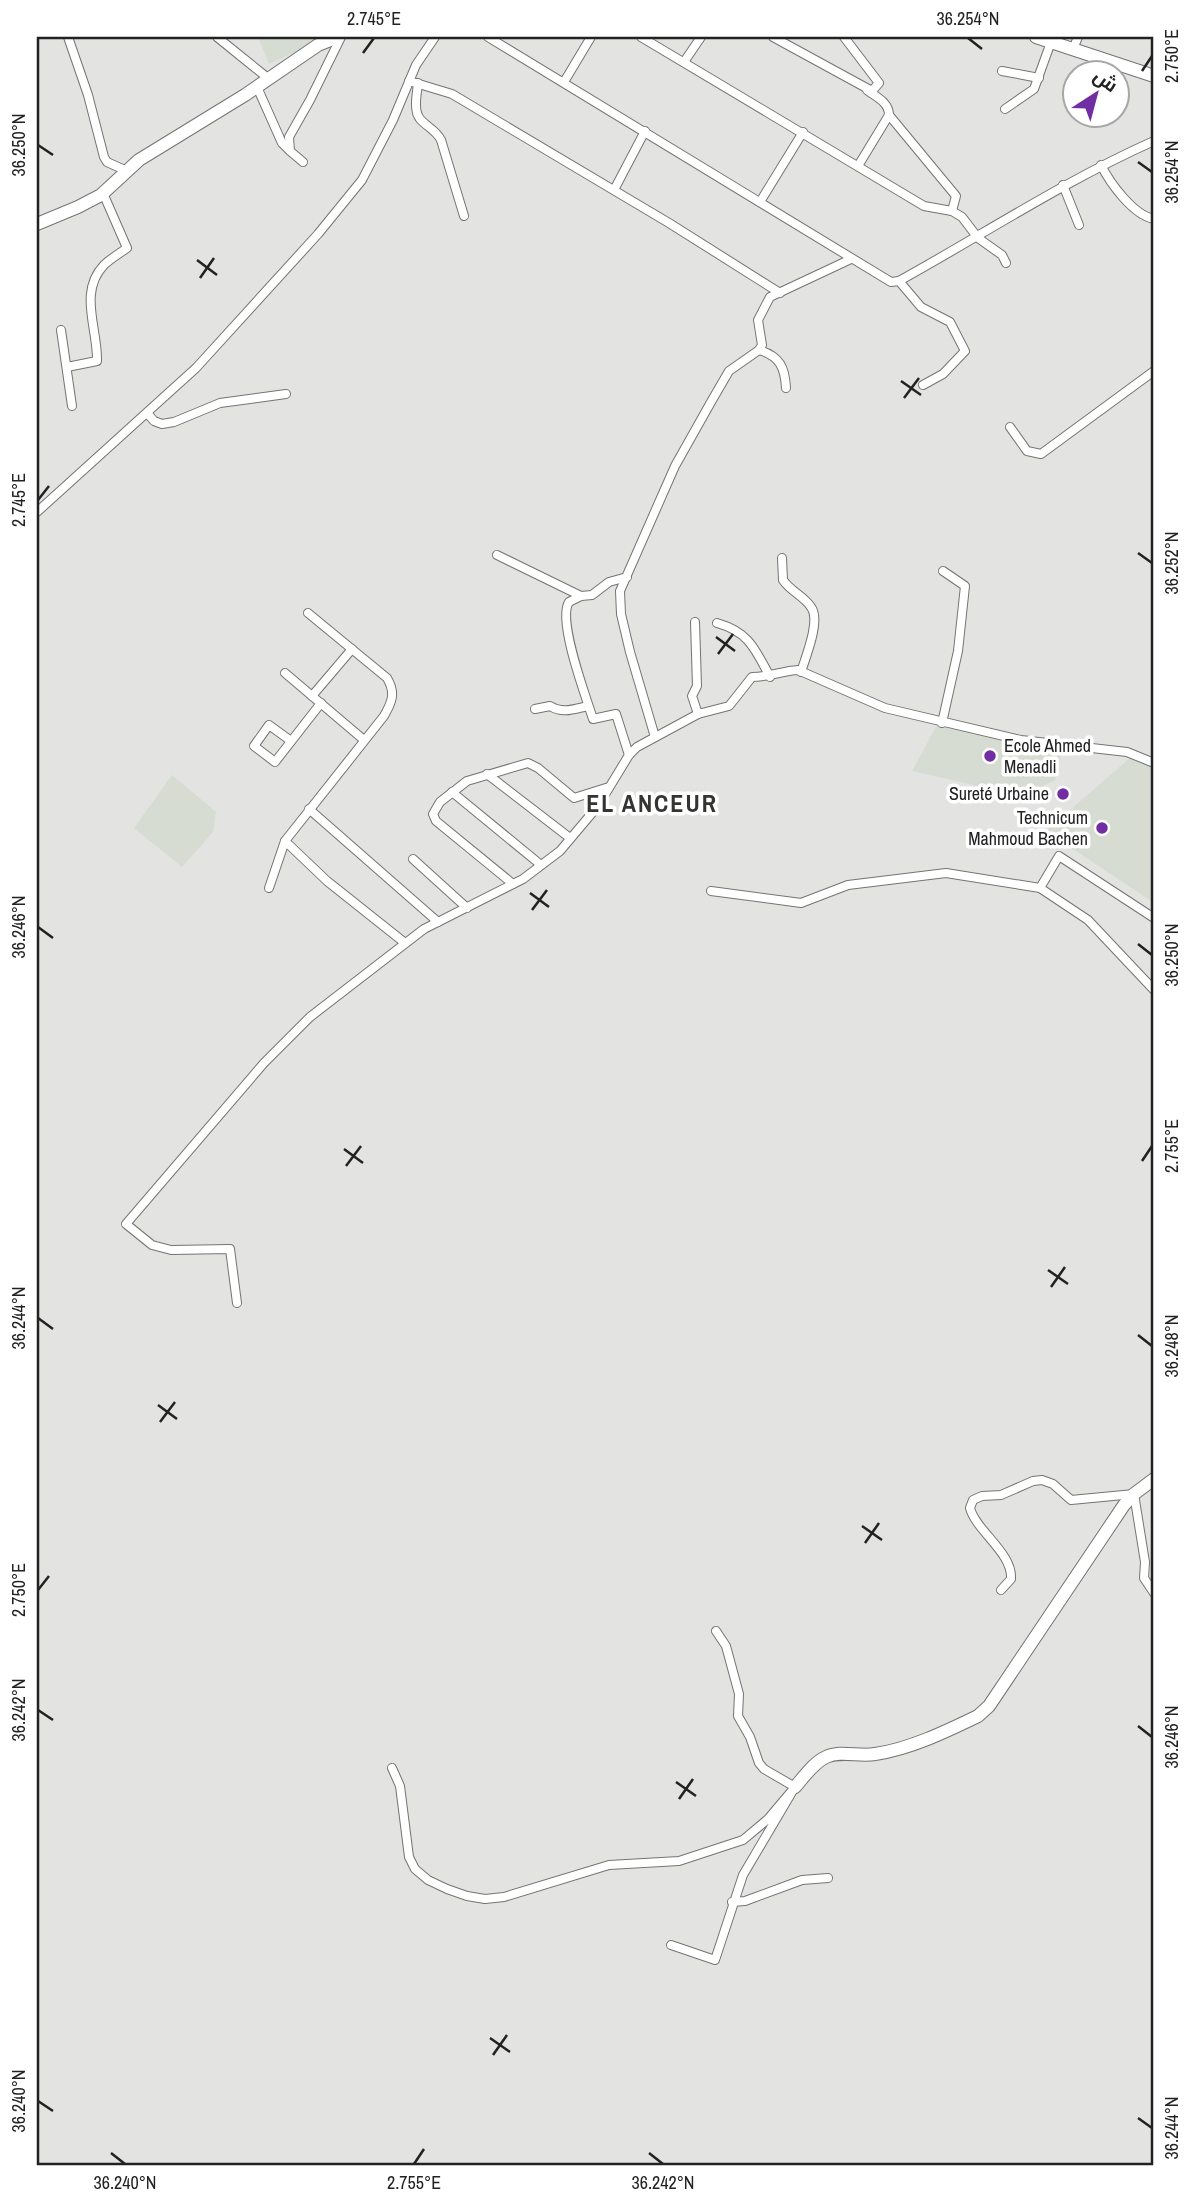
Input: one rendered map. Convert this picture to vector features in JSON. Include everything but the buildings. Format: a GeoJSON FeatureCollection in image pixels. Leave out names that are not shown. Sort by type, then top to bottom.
{"type":"FeatureCollection","features":[{"type":"Feature","properties":{"kind":"street"},"geometry":{"type":"LineString","coordinates":[[68,37],[88,95],[104,157],[107,162],[127,171]]}},
{"type":"Feature","properties":{"kind":"street"},"geometry":{"type":"LineString","coordinates":[[217,37],[269,79]]}},
{"type":"Feature","properties":{"kind":"street"},"geometry":{"type":"LineString","coordinates":[[37,224],[103,193],[139,160],[257,87],[318,45],[340,37]]}},
{"type":"Feature","properties":{"kind":"street"},"geometry":{"type":"LineString","coordinates":[[290,151],[289,137],[340,37]]}},
{"type":"Feature","properties":{"kind":"street"},"geometry":{"type":"LineString","coordinates":[[435,37],[416,65],[414,82],[417,112],[421,120],[437,133],[441,140],[464,216]]}},
{"type":"Feature","properties":{"kind":"street"},"geometry":{"type":"LineString","coordinates":[[488,37],[891,282],[899,281],[978,238],[1063,185],[1154,141]]}},
{"type":"Feature","properties":{"kind":"street"},"geometry":{"type":"LineString","coordinates":[[564,82],[591,37]]}},
{"type":"Feature","properties":{"kind":"street"},"geometry":{"type":"LineString","coordinates":[[641,37],[924,206],[952,211],[962,217],[978,238],[1002,255],[1006,263]]}},
{"type":"Feature","properties":{"kind":"street"},"geometry":{"type":"LineString","coordinates":[[684,62],[701,37]]}},
{"type":"Feature","properties":{"kind":"street"},"geometry":{"type":"LineString","coordinates":[[773,37],[867,90],[889,108],[889,115],[858,166]]}},
{"type":"Feature","properties":{"kind":"street"},"geometry":{"type":"LineString","coordinates":[[844,37],[879,83],[872,92],[867,90]]}},
{"type":"Feature","properties":{"kind":"street"},"geometry":{"type":"LineString","coordinates":[[1036,37],[1051,42],[1075,43],[1154,76]]}},
{"type":"Feature","properties":{"kind":"street"},"geometry":{"type":"LineString","coordinates":[[1005,109],[1034,89],[1051,42]]}},
{"type":"Feature","properties":{"kind":"street"},"geometry":{"type":"LineString","coordinates":[[1002,71],[1039,78]]}},
{"type":"Feature","properties":{"kind":"street"},"geometry":{"type":"LineString","coordinates":[[414,82],[452,94],[780,293]]}},
{"type":"Feature","properties":{"kind":"street"},"geometry":{"type":"LineString","coordinates":[[37,512],[147,413],[230,333],[362,180],[414,82]]}},
{"type":"Feature","properties":{"kind":"street"},"geometry":{"type":"LineString","coordinates":[[257,87],[282,143],[303,162]]}},
{"type":"Feature","properties":{"kind":"street"},"geometry":{"type":"LineString","coordinates":[[889,115],[956,196],[952,211]]}},
{"type":"Feature","properties":{"kind":"street"},"geometry":{"type":"LineString","coordinates":[[614,190],[645,131]]}},
{"type":"Feature","properties":{"kind":"street"},"geometry":{"type":"LineString","coordinates":[[760,202],[803,132]]}},
{"type":"Feature","properties":{"kind":"street"},"geometry":{"type":"LineString","coordinates":[[1101,165],[1116,190],[1140,212],[1154,219]]}},
{"type":"Feature","properties":{"kind":"street"},"geometry":{"type":"LineString","coordinates":[[1063,185],[1079,225]]}},
{"type":"Feature","properties":{"kind":"street"},"geometry":{"type":"LineString","coordinates":[[67,367],[97,361],[90,296],[93,282],[102,267],[127,248],[103,193]]}},
{"type":"Feature","properties":{"kind":"street"},"geometry":{"type":"LineString","coordinates":[[655,737],[621,614],[620,592],[675,466],[729,371],[762,345],[758,320],[770,298],[851,259]]}},
{"type":"Feature","properties":{"kind":"street"},"geometry":{"type":"LineString","coordinates":[[899,281],[921,307],[950,322],[965,351],[943,374],[923,385]]}},
{"type":"Feature","properties":{"kind":"street"},"geometry":{"type":"LineString","coordinates":[[61,330],[72,406]]}},
{"type":"Feature","properties":{"kind":"street"},"geometry":{"type":"LineString","coordinates":[[759,350],[771,353],[783,367],[786,388]]}},
{"type":"Feature","properties":{"kind":"street"},"geometry":{"type":"LineString","coordinates":[[1010,427],[1027,451],[1035,455],[1041,454],[1154,371]]}},
{"type":"Feature","properties":{"kind":"street"},"geometry":{"type":"LineString","coordinates":[[147,413],[154,421],[162,424],[220,403],[286,394]]}},
{"type":"Feature","properties":{"kind":"street"},"geometry":{"type":"LineString","coordinates":[[497,555],[581,596]]}},
{"type":"Feature","properties":{"kind":"street"},"geometry":{"type":"LineString","coordinates":[[782,558],[783,580],[810,605],[814,615],[815,625],[801,672]]}},
{"type":"Feature","properties":{"kind":"street"},"geometry":{"type":"LineString","coordinates":[[942,723],[958,651],[965,586],[943,571]]}},
{"type":"Feature","properties":{"kind":"street"},"geometry":{"type":"LineString","coordinates":[[627,578],[609,582],[592,595],[581,596],[569,602],[565,614],[572,653],[593,719],[616,714],[629,755]]}},
{"type":"Feature","properties":{"kind":"street"},"geometry":{"type":"LineString","coordinates":[[269,887],[285,841],[364,740],[393,696],[392,686],[387,678],[308,613]]}},
{"type":"Feature","properties":{"kind":"street"},"geometry":{"type":"LineString","coordinates":[[695,622],[697,686],[692,696],[698,714]]}},
{"type":"Feature","properties":{"kind":"street"},"geometry":{"type":"LineString","coordinates":[[717,623],[734,628],[744,635],[770,677]]}},
{"type":"Feature","properties":{"kind":"street"},"geometry":{"type":"LineString","coordinates":[[312,696],[352,649]]}},
{"type":"Feature","properties":{"kind":"street"},"geometry":{"type":"LineString","coordinates":[[237,1303],[230,1249],[171,1250],[152,1244],[125,1224],[287,1038],[310,1017],[405,943],[438,922],[513,884],[560,851],[611,786],[629,755],[637,747],[698,714],[729,706],[752,677],[770,677],[786,670],[801,672],[885,708],[942,723],[1021,740],[1127,752],[1154,763]]}},
{"type":"Feature","properties":{"kind":"street"},"geometry":{"type":"LineString","coordinates":[[285,673],[364,740]]}},
{"type":"Feature","properties":{"kind":"street"},"geometry":{"type":"LineString","coordinates":[[291,741],[269,725],[254,746],[275,762],[321,703]]}},
{"type":"Feature","properties":{"kind":"street"},"geometry":{"type":"LineString","coordinates":[[535,709],[550,706],[565,712],[589,706]]}},
{"type":"Feature","properties":{"kind":"street"},"geometry":{"type":"LineString","coordinates":[[513,884],[433,818],[435,809],[467,781],[522,764],[533,765],[574,799],[611,786]]}},
{"type":"Feature","properties":{"kind":"street"},"geometry":{"type":"LineString","coordinates":[[487,774],[570,838]]}},
{"type":"Feature","properties":{"kind":"street"},"geometry":{"type":"LineString","coordinates":[[452,792],[541,865]]}},
{"type":"Feature","properties":{"kind":"street"},"geometry":{"type":"LineString","coordinates":[[309,809],[438,922]]}},
{"type":"Feature","properties":{"kind":"street"},"geometry":{"type":"LineString","coordinates":[[285,841],[327,881],[405,943]]}},
{"type":"Feature","properties":{"kind":"street"},"geometry":{"type":"LineString","coordinates":[[1040,888],[1059,856],[1154,918]]}},
{"type":"Feature","properties":{"kind":"street"},"geometry":{"type":"LineString","coordinates":[[413,859],[467,908]]}},
{"type":"Feature","properties":{"kind":"street"},"geometry":{"type":"LineString","coordinates":[[712,891],[801,903],[848,885],[946,873],[1040,888],[1088,920],[1154,990]]}},
{"type":"Feature","properties":{"kind":"street"},"geometry":{"type":"LineString","coordinates":[[392,1768],[400,1786],[409,1857],[415,1869],[428,1880],[467,1896],[485,1899],[505,1897],[609,1865],[679,1861],[743,1840],[768,1819],[817,1762],[827,1756],[837,1753],[873,1755],[898,1748],[978,1716],[989,1706],[1104,1534],[1134,1494],[1154,1479]]}},
{"type":"Feature","properties":{"kind":"street"},"geometry":{"type":"LineString","coordinates":[[1001,1590],[1012,1574],[988,1535],[971,1514],[970,1508],[974,1500],[982,1496],[1001,1495],[1033,1481],[1042,1480],[1053,1484],[1070,1500],[1134,1494]]}},
{"type":"Feature","properties":{"kind":"street"},"geometry":{"type":"LineString","coordinates":[[1134,1494],[1145,1562],[1144,1578],[1154,1593]]}},
{"type":"Feature","properties":{"kind":"street"},"geometry":{"type":"LineString","coordinates":[[716,1631],[726,1646],[740,1694],[738,1716],[750,1737],[759,1763],[764,1769],[795,1787]]}},
{"type":"Feature","properties":{"kind":"street"},"geometry":{"type":"LineString","coordinates":[[671,1945],[715,1960],[743,1875],[795,1787]]}},
{"type":"Feature","properties":{"kind":"street"},"geometry":{"type":"LineString","coordinates":[[732,1902],[745,1901],[802,1880],[828,1878]]}},
{"type":"Feature","properties":{"kind":"shaded area"},"geometry":{"type":"Polygon","coordinates":[[[258,37],[329,37],[269,64],[258,37]]]}},
{"type":"Feature","properties":{"kind":"shaded area","name":"Ecole Ahmed Menadli"},"geometry":{"type":"Polygon","coordinates":[[[937,725],[1010,742],[1062,750],[1055,780],[1043,786],[1011,791],[995,790],[912,771],[937,725]]]}},
{"type":"Feature","properties":{"kind":"shaded area","name":"Technicum Mahmoud Bachen"},"geometry":{"type":"Polygon","coordinates":[[[1131,757],[1154,768],[1154,903],[1046,831],[1131,757]]]}},
{"type":"Feature","properties":{"kind":"shaded area"},"geometry":{"type":"Polygon","coordinates":[[[172,775],[216,812],[213,832],[182,867],[134,828],[172,775]]]}},
{"type":"Feature","properties":{"kind":"place","name":"Ecole Ahmed Menadli"},"geometry":{"type":"Point","coordinates":[990,756]}},
{"type":"Feature","properties":{"kind":"place","name":"Sureté Urbaine"},"geometry":{"type":"Point","coordinates":[1063,794]}},
{"type":"Feature","properties":{"kind":"place","name":"Technicum Mahmoud Bachen"},"geometry":{"type":"Point","coordinates":[1102,828]}},
{"type":"Feature","properties":{"kind":"district","name":"EL ANCEUR"},"geometry":{"type":"Point","coordinates":[652,804]}}]}
